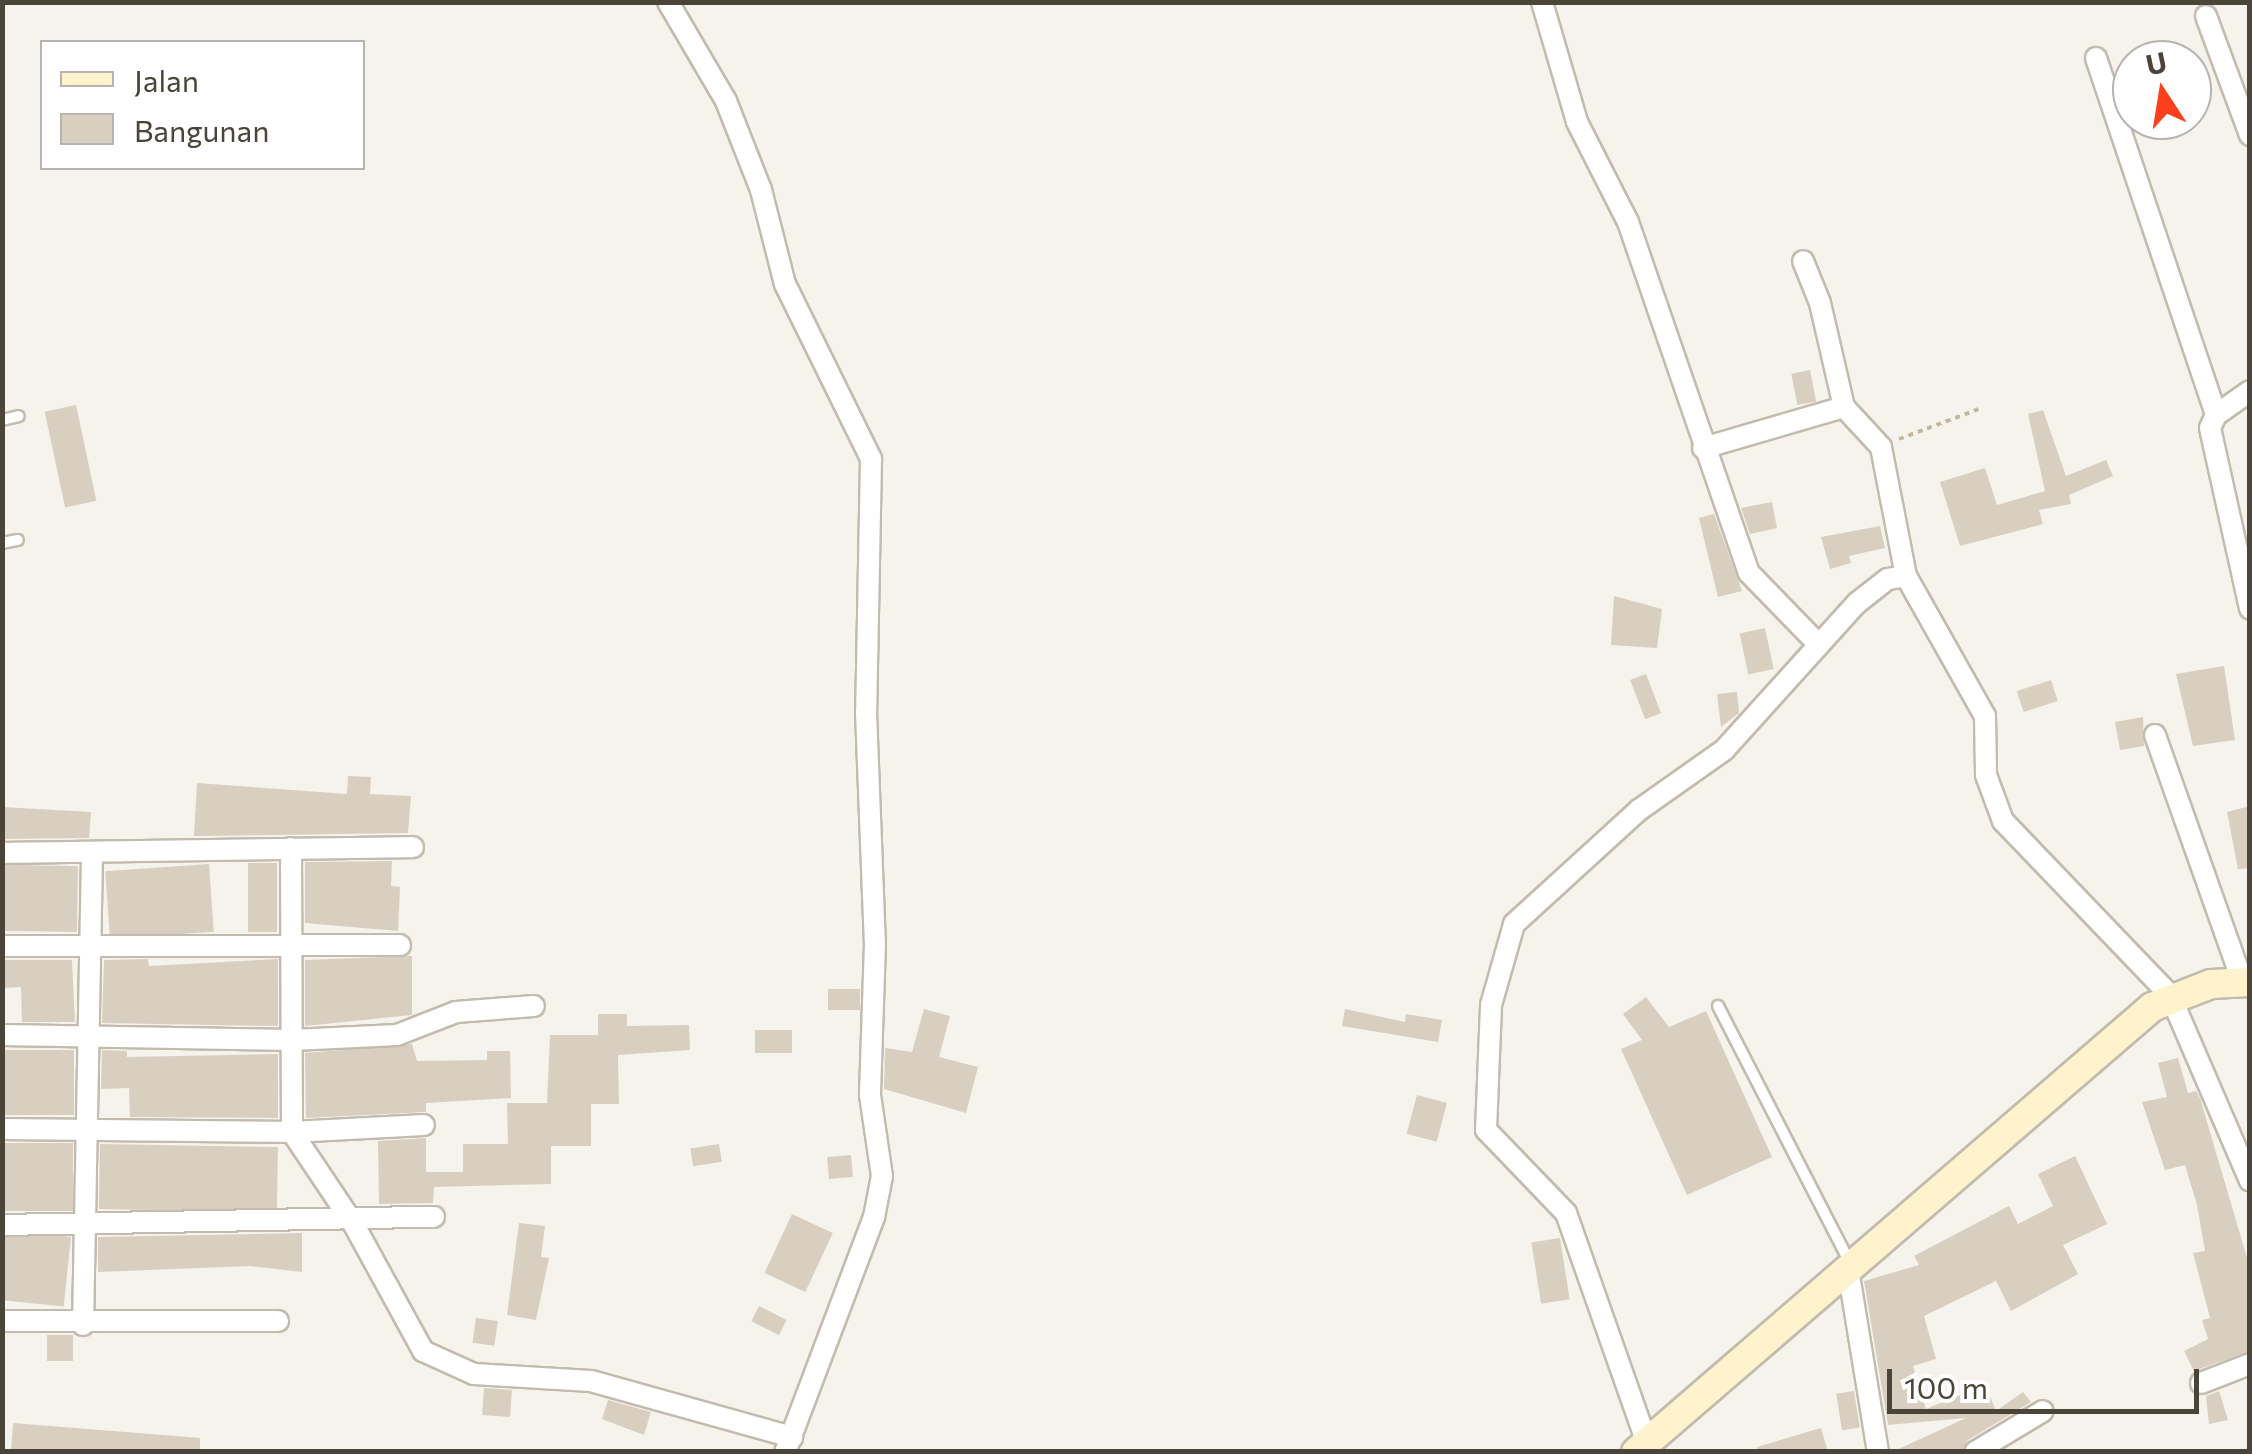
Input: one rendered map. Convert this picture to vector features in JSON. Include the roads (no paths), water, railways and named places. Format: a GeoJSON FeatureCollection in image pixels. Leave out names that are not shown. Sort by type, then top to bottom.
{"type":"FeatureCollection","features":[{"type":"Feature","properties":{"kind":"street"},"geometry":{"type":"LineString","coordinates":[[291,848],[295,944],[292,1132],[353,1223],[413,1336],[433,1359],[474,1374],[616,1386],[788,1444],[874,1217],[882,1176],[870,1096],[876,944],[866,712],[871,459],[786,284],[761,190],[726,101],[668,2]]}},
{"type":"Feature","properties":{"kind":"street"},"geometry":{"type":"LineString","coordinates":[[1542,2],[1577,122],[1628,222],[1703,448],[1750,573],[1820,646]]}},
{"type":"Feature","properties":{"kind":"street"},"geometry":{"type":"LineString","coordinates":[[2206,16],[2250,136]]}},
{"type":"Feature","properties":{"kind":"street"},"geometry":{"type":"LineString","coordinates":[[2096,58],[2216,415],[2212,442],[2250,609]]}},
{"type":"Feature","properties":{"kind":"street"},"geometry":{"type":"LineString","coordinates":[[1803,262],[1820,303],[1844,407],[1881,447],[1906,576],[1985,716],[1986,775],[2003,821],[2170,996],[2250,1182]]}},
{"type":"Feature","properties":{"kind":"street"},"geometry":{"type":"LineString","coordinates":[[2216,415],[2250,391]]}},
{"type":"Feature","properties":{"kind":"street"},"geometry":{"type":"LineString","coordinates":[[1703,448],[1844,407]]}},
{"type":"Feature","properties":{"kind":"street"},"geometry":{"type":"LineString","coordinates":[[1906,576],[1872,590],[1724,750],[1639,810],[1514,924],[1491,1005],[1486,1130],[1566,1213],[1641,1447],[1851,1272],[2073,1072],[2170,996],[2246,982],[2154,735]]}},
{"type":"Feature","properties":{"kind":"street"},"geometry":{"type":"LineString","coordinates":[[2,853],[412,847]]}},
{"type":"Feature","properties":{"kind":"street"},"geometry":{"type":"LineString","coordinates":[[83,1325],[92,853]]}},
{"type":"Feature","properties":{"kind":"street"},"geometry":{"type":"LineString","coordinates":[[2,946],[400,946]]}},
{"type":"Feature","properties":{"kind":"street"},"geometry":{"type":"LineString","coordinates":[[2,1035],[294,1040],[397,1034],[456,1012],[534,1006]]}},
{"type":"Feature","properties":{"kind":"street"},"geometry":{"type":"LineString","coordinates":[[2,1129],[292,1132],[424,1125]]}},
{"type":"Feature","properties":{"kind":"street"},"geometry":{"type":"LineString","coordinates":[[2,1225],[353,1223],[434,1217]]}},
{"type":"Feature","properties":{"kind":"street"},"geometry":{"type":"LineString","coordinates":[[1851,1272],[1878,1452]]}},
{"type":"Feature","properties":{"kind":"street"},"geometry":{"type":"LineString","coordinates":[[2,1321],[83,1325],[278,1321]]}},
{"type":"Feature","properties":{"kind":"street"},"geometry":{"type":"LineString","coordinates":[[2201,1384],[2250,1364]]}},
{"type":"Feature","properties":{"kind":"street"},"geometry":{"type":"LineString","coordinates":[[1974,1452],[2043,1411]]}},
{"type":"Feature","properties":{"kind":"lane"},"geometry":{"type":"LineString","coordinates":[[2,420],[19,416]]}},
{"type":"Feature","properties":{"kind":"lane"},"geometry":{"type":"LineString","coordinates":[[2,543],[18,540]]}},
{"type":"Feature","properties":{"kind":"lane"},"geometry":{"type":"LineString","coordinates":[[1718,1006],[1851,1272]]}}]}
